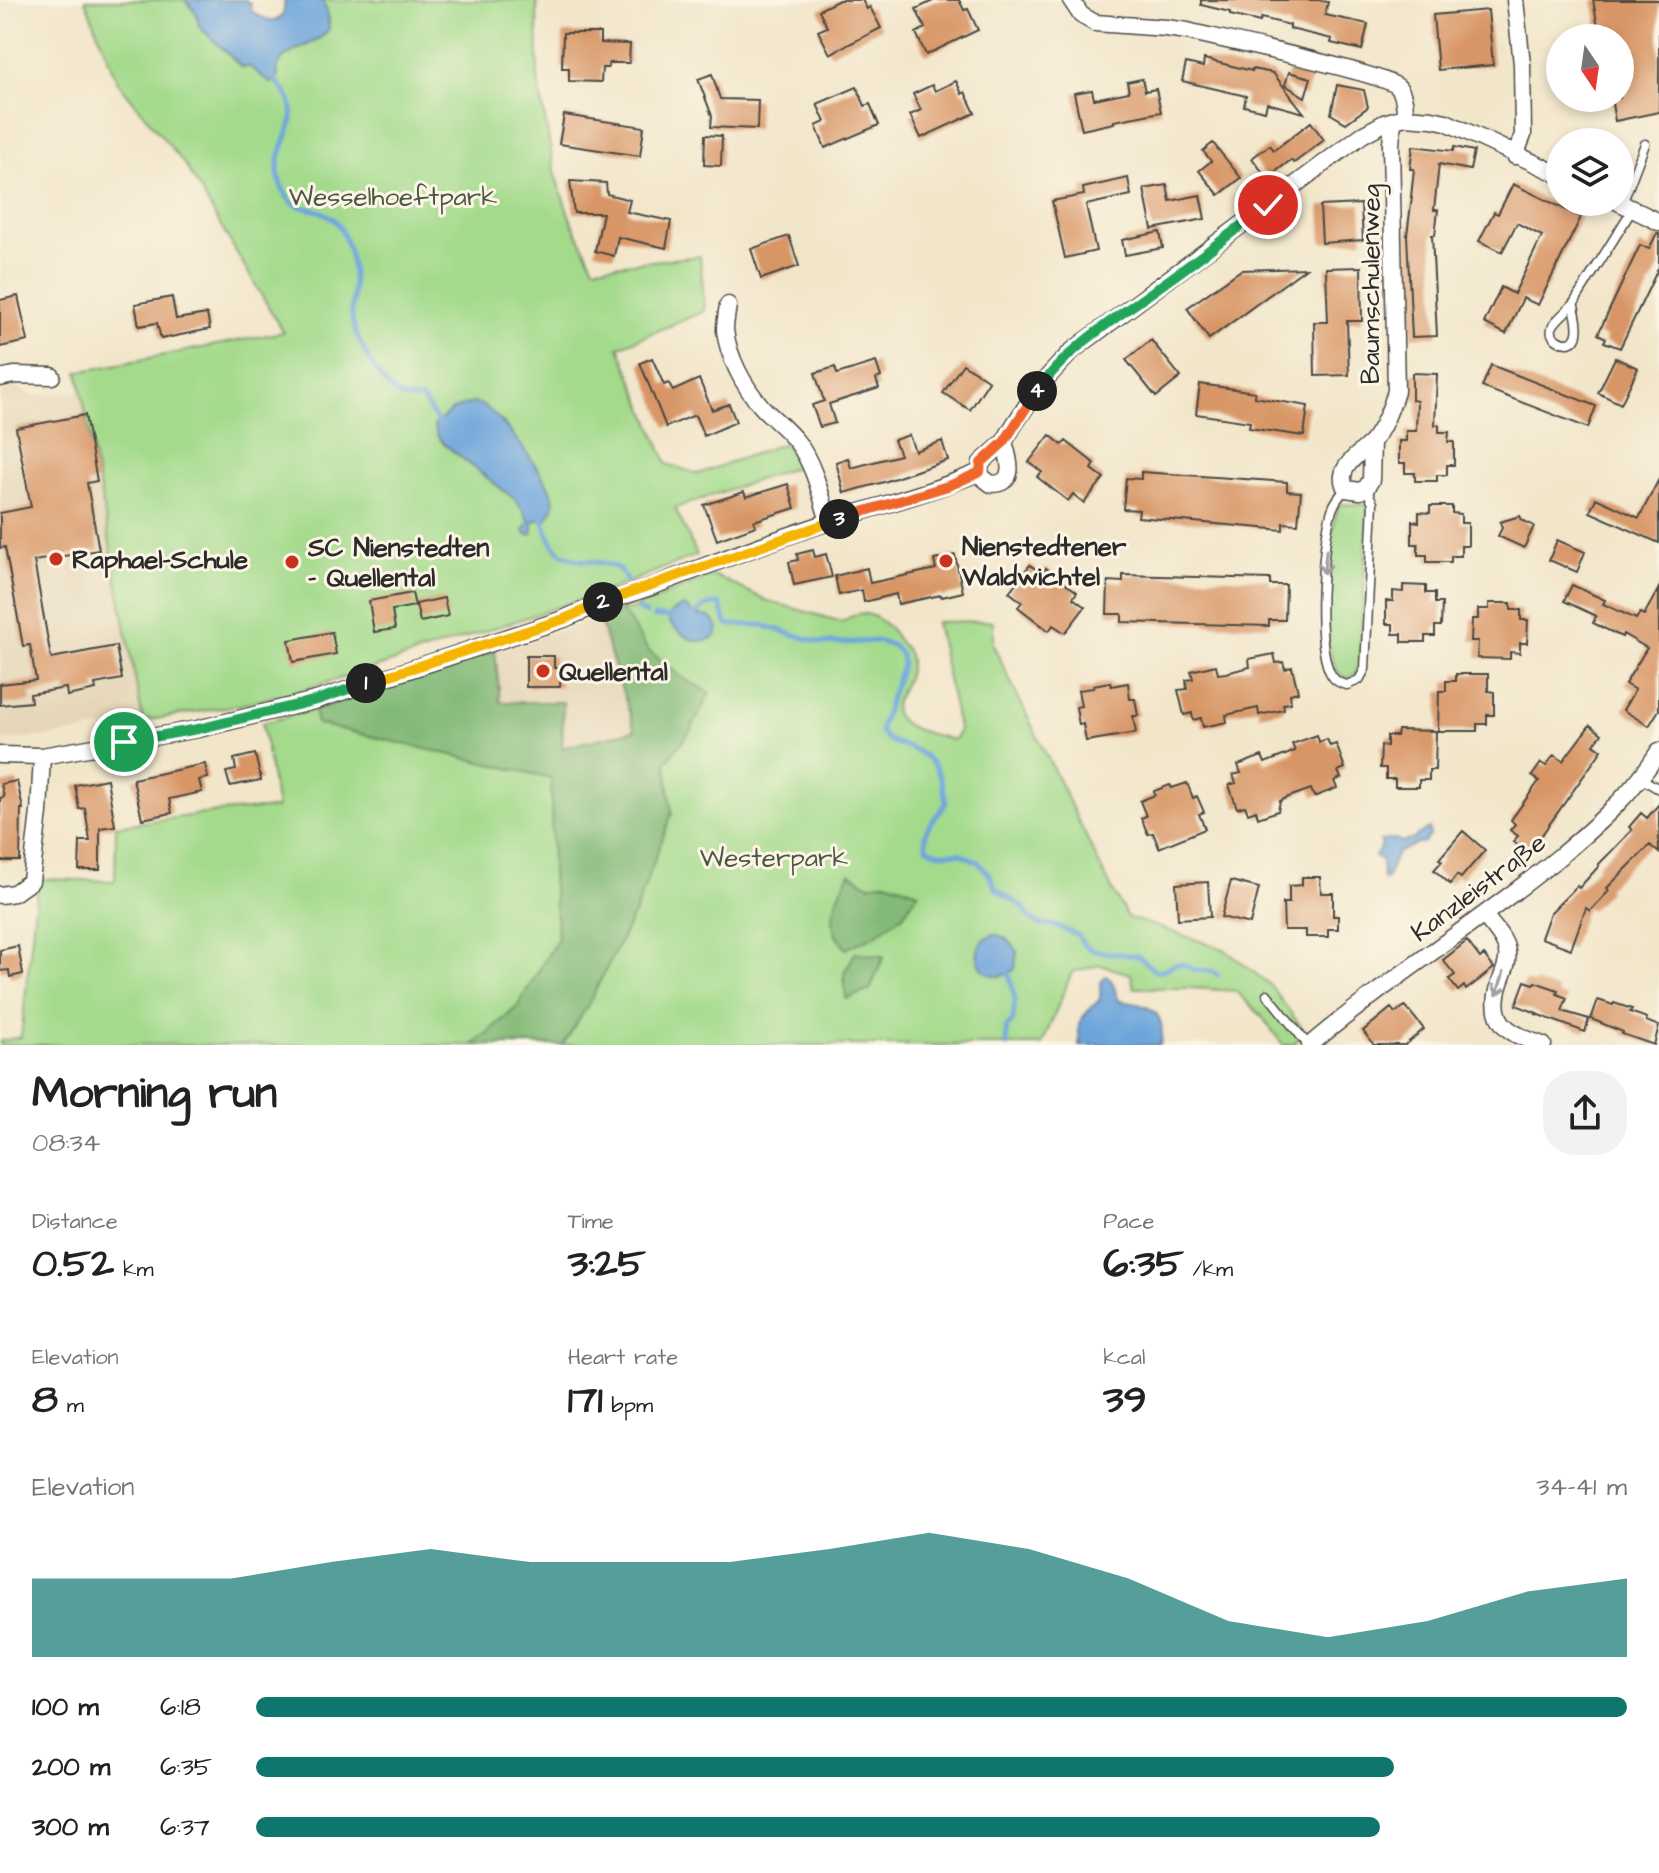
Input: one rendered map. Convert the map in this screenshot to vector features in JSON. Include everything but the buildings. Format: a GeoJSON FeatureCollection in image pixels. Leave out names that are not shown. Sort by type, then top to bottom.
{"type":"FeatureCollection","features":[{"type":"Feature","properties":{"kind":"street"},"geometry":{"type":"LineString","coordinates":[[1071,0],[1081,15],[1095,23],[1187,31],[1389,81],[1401,92],[1405,108],[1399,119]]}},
{"type":"Feature","properties":{"kind":"street"},"geometry":{"type":"LineString","coordinates":[[1515,0],[1522,64],[1523,135],[1515,156]]}},
{"type":"Feature","properties":{"kind":"street"},"geometry":{"type":"LineString","coordinates":[[1004,442],[1010,464],[1007,478],[991,484],[982,477],[981,463],[1004,442],[1041,384],[1072,351],[1378,126],[1399,119],[1423,117],[1446,122],[1546,169]]}},
{"type":"Feature","properties":{"kind":"street","name":"Baumschulenweg"},"geometry":{"type":"LineString","coordinates":[[1346,489],[1342,482],[1347,467],[1353,457],[1372,442],[1387,416],[1396,391],[1391,144],[1399,119]]}},
{"type":"Feature","properties":{"kind":"street"},"geometry":{"type":"LineString","coordinates":[[1634,210],[1659,222]]}},
{"type":"Feature","properties":{"kind":"street"},"geometry":{"type":"LineString","coordinates":[[728,305],[725,327],[734,360],[751,393],[803,451],[829,522]]}},
{"type":"Feature","properties":{"kind":"street"},"geometry":{"type":"LineString","coordinates":[[0,378],[14,375],[52,376]]}},
{"type":"Feature","properties":{"kind":"street","name":"Baumschulenweg"},"geometry":{"type":"LineString","coordinates":[[1366,488],[1371,480],[1372,442]]}},
{"type":"Feature","properties":{"kind":"street"},"geometry":{"type":"LineString","coordinates":[[0,755],[42,756],[179,733],[317,700],[564,619],[599,603],[829,522],[951,485],[980,472]]}},
{"type":"Feature","properties":{"kind":"street"},"geometry":{"type":"LineString","coordinates":[[1346,489],[1355,491],[1366,488]]}},
{"type":"Feature","properties":{"kind":"street","name":"Kanzleistraße"},"geometry":{"type":"LineString","coordinates":[[1309,1045],[1536,876],[1579,840],[1642,779],[1659,751]]}},
{"type":"Feature","properties":{"kind":"street"},"geometry":{"type":"LineString","coordinates":[[0,895],[14,893],[31,881],[42,756]]}},
{"type":"Feature","properties":{"kind":"street"},"geometry":{"type":"LineString","coordinates":[[1484,915],[1507,950],[1507,962],[1496,996],[1499,1020],[1518,1036],[1543,1045]]}},
{"type":"Feature","properties":{"kind":"lane"},"geometry":{"type":"LineString","coordinates":[[1634,176],[1645,144]]}},
{"type":"Feature","properties":{"kind":"lane"},"geometry":{"type":"LineString","coordinates":[[1574,306],[1619,216]]}},
{"type":"Feature","properties":{"kind":"lane"},"geometry":{"type":"LineString","coordinates":[[1346,489],[1337,500],[1330,518],[1321,610],[1322,641],[1328,668],[1337,682],[1347,685],[1359,680],[1365,669],[1373,503],[1366,488]]}},
{"type":"Feature","properties":{"kind":"lane"},"geometry":{"type":"LineString","coordinates":[[1642,779],[1659,789]]}},
{"type":"Feature","properties":{"kind":"lane"},"geometry":{"type":"LineString","coordinates":[[1267,994],[1309,1045]]}},
{"type":"Feature","properties":{"kind":"shaded area","name":"Raphael-Schule"},"geometry":{"type":"Polygon","coordinates":[[[15,386],[32,396],[82,391],[143,721],[0,741],[0,389],[15,386]]]}},
{"type":"Feature","properties":{"kind":"shaded area"},"geometry":{"type":"Polygon","coordinates":[[[599,618],[636,730],[562,748],[500,702],[495,650],[599,618]]]}},
{"type":"Feature","properties":{"kind":"green space","name":"Wesselhoeftpark"},"geometry":{"type":"Polygon","coordinates":[[[85,0],[185,0],[196,13],[203,30],[241,67],[250,67],[257,72],[276,68],[288,55],[326,32],[329,19],[323,0],[537,0],[538,78],[555,175],[572,223],[594,267],[700,256],[705,311],[619,347],[667,464],[698,474],[784,443],[799,466],[675,508],[697,555],[609,590],[305,689],[244,704],[143,721],[78,372],[283,332],[186,166],[117,81],[85,0]],[[502,421],[444,444],[516,500],[533,530],[535,520],[547,519],[535,465],[502,421]]]}},
{"type":"Feature","properties":{"kind":"green space"},"geometry":{"type":"Polygon","coordinates":[[[1339,504],[1368,505],[1360,662],[1355,674],[1349,678],[1343,677],[1335,665],[1329,646],[1327,622],[1328,567],[1339,504]]]}},
{"type":"Feature","properties":{"kind":"green space","name":"Westerpark"},"geometry":{"type":"Polygon","coordinates":[[[713,575],[768,601],[842,622],[863,613],[881,620],[909,655],[909,671],[896,703],[896,715],[914,729],[953,740],[959,732],[936,622],[993,621],[993,645],[1127,917],[1224,949],[1270,985],[1305,1032],[1293,1045],[1283,1045],[1263,1018],[1236,991],[1134,988],[1131,974],[1100,965],[1072,972],[1042,1045],[0,1045],[0,1041],[21,1037],[38,879],[115,881],[116,826],[219,812],[277,808],[262,723],[314,710],[495,650],[500,702],[563,702],[562,748],[635,730],[599,618],[630,610],[713,575]]]}},
{"type":"Feature","properties":{"kind":"green space"},"geometry":{"type":"Polygon","coordinates":[[[622,610],[648,650],[683,678],[710,693],[691,730],[666,762],[672,813],[636,910],[589,1003],[563,1045],[473,1045],[517,1007],[558,938],[552,876],[551,778],[317,724],[314,710],[495,650],[500,702],[563,702],[562,748],[635,730],[599,618],[622,610]]]}},
{"type":"Feature","properties":{"kind":"green space"},"geometry":{"type":"Polygon","coordinates":[[[850,873],[869,885],[887,881],[919,892],[903,915],[874,936],[846,949],[836,934],[833,916],[836,901],[850,873]]]}},
{"type":"Feature","properties":{"kind":"green space"},"geometry":{"type":"Polygon","coordinates":[[[855,953],[884,956],[870,990],[846,999],[844,973],[855,953]]]}},
{"type":"Feature","properties":{"kind":"water"},"geometry":{"type":"Polygon","coordinates":[[[185,0],[246,0],[250,2],[251,11],[275,20],[282,15],[284,0],[323,0],[329,29],[316,40],[287,55],[277,68],[278,78],[270,83],[250,67],[242,67],[203,30],[196,13],[185,0]]]}},
{"type":"Feature","properties":{"kind":"water"},"geometry":{"type":"Polygon","coordinates":[[[474,403],[485,407],[503,423],[526,451],[551,493],[554,502],[552,510],[547,519],[535,520],[532,534],[525,533],[529,520],[516,500],[444,444],[437,435],[434,426],[443,418],[457,408],[474,403]]]}},
{"type":"Feature","properties":{"kind":"water"},"geometry":{"type":"Polygon","coordinates":[[[683,606],[694,616],[712,619],[718,629],[716,636],[696,641],[674,627],[669,622],[670,613],[683,606]]]}},
{"type":"Feature","properties":{"kind":"water"},"geometry":{"type":"Polygon","coordinates":[[[1429,829],[1430,836],[1423,843],[1397,853],[1386,880],[1383,880],[1382,861],[1375,856],[1382,845],[1380,841],[1395,839],[1403,842],[1429,829]]]}},
{"type":"Feature","properties":{"kind":"water"},"geometry":{"type":"Polygon","coordinates":[[[994,934],[1006,938],[1017,951],[1015,969],[1004,975],[994,976],[986,972],[978,957],[984,940],[994,934]]]}},
{"type":"Feature","properties":{"kind":"water"},"geometry":{"type":"Polygon","coordinates":[[[1106,976],[1112,981],[1119,1001],[1139,1004],[1154,1011],[1161,1024],[1160,1045],[1079,1045],[1080,1022],[1100,999],[1101,984],[1106,976]]]}},
{"type":"Feature","properties":{"kind":"waterway"},"geometry":{"type":"LineString","coordinates":[[275,80],[287,94],[292,107],[292,119],[278,168],[285,193],[297,205],[325,213],[339,227],[352,269],[352,318],[364,351],[396,394],[404,398],[422,399],[438,422]]}},
{"type":"Feature","properties":{"kind":"waterway"},"geometry":{"type":"LineString","coordinates":[[543,519],[551,540],[562,553],[617,568],[627,583]]}},
{"type":"Feature","properties":{"kind":"waterway"},"geometry":{"type":"LineString","coordinates":[[694,616],[706,606],[720,604],[726,623],[731,625],[762,625],[821,643],[877,641],[894,646],[901,655],[902,665],[881,732],[890,741],[922,754],[939,773],[946,803],[927,828],[927,848],[939,853],[959,853],[978,862],[989,874],[996,889],[1023,907],[1030,918],[1041,925],[1053,925],[1078,935],[1084,945],[1093,951],[1138,956],[1155,971],[1183,964],[1194,970],[1212,971],[1218,975]]}},
{"type":"Feature","properties":{"kind":"waterway"},"geometry":{"type":"LineString","coordinates":[[638,610],[646,614]]}},
{"type":"Feature","properties":{"kind":"waterway"},"geometry":{"type":"LineString","coordinates":[[654,617],[668,617]]}},
{"type":"Feature","properties":{"kind":"waterway"},"geometry":{"type":"LineString","coordinates":[[1007,1045],[1006,1028],[1013,1020],[1015,999],[1009,974]]}},
{"type":"Feature","properties":{"kind":"place","name":"Raphael-Schule"},"geometry":{"type":"Point","coordinates":[56,559]}},
{"type":"Feature","properties":{"kind":"place","name":"Nienstedtener Waldwichtel"},"geometry":{"type":"Point","coordinates":[946,561]}},
{"type":"Feature","properties":{"kind":"place","name":"SC Nienstedten - Quellental"},"geometry":{"type":"Point","coordinates":[292,562]}},
{"type":"Feature","properties":{"kind":"place","name":"Quellental"},"geometry":{"type":"Point","coordinates":[543,671]}},
{"type":"Feature","properties":{"kind":"route"},"geometry":{"type":"LineString","coordinates":[[124,742],[198,729],[317,700],[564,619],[599,603],[714,562],[829,522],[951,485],[980,472],[981,463],[1004,442],[1041,384],[1072,351],[1268,205]]}}]}
